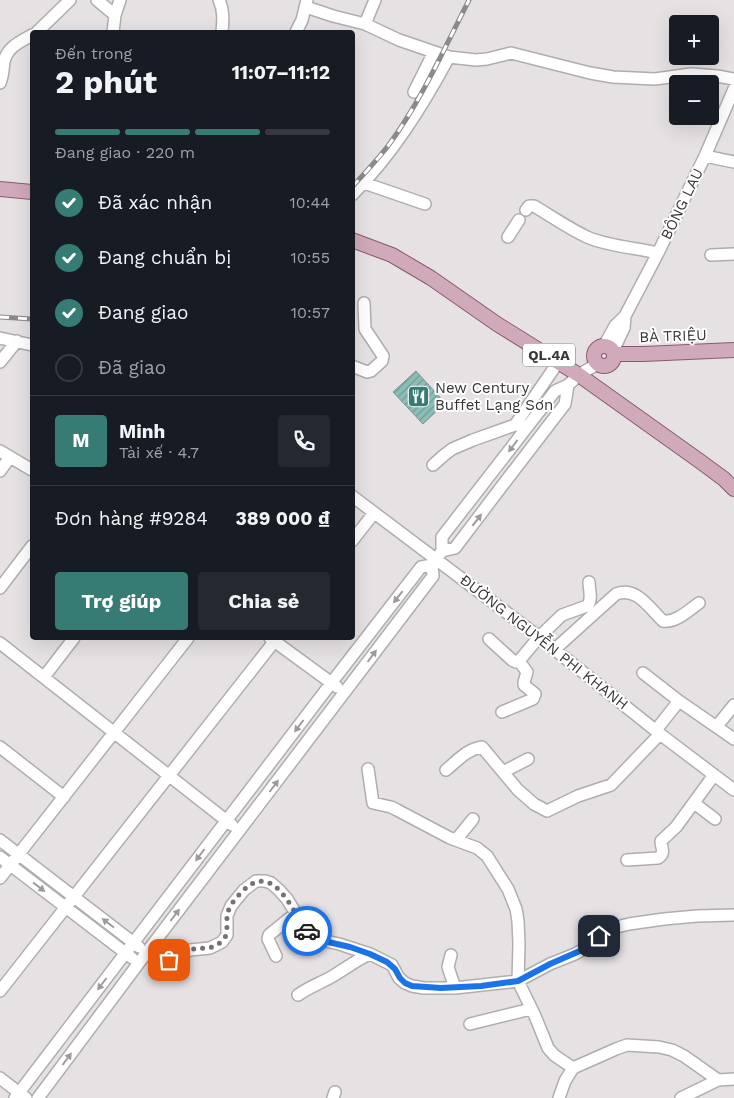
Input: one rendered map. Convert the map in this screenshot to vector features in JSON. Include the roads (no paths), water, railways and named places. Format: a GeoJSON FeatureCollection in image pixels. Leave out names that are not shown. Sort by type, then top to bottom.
{"type":"FeatureCollection","features":[{"type":"Feature","properties":{"kind":"main road"},"geometry":{"type":"LineString","coordinates":[[0,189],[30,192]]}},
{"type":"Feature","properties":{"kind":"main road","name":"QL.4A"},"geometry":{"type":"LineString","coordinates":[[355,241],[392,254],[412,265],[497,324],[579,375],[701,462],[734,489]]}},
{"type":"Feature","properties":{"kind":"main road"},"geometry":{"type":"LineString","coordinates":[[597,364],[604,367],[611,364],[614,358],[610,350]]}},
{"type":"Feature","properties":{"kind":"main road","name":"BÀ TRIỆU"},"geometry":{"type":"LineString","coordinates":[[610,350],[643,354],[734,350]]}},
{"type":"Feature","properties":{"kind":"street"},"geometry":{"type":"LineString","coordinates":[[39,30],[70,0]]}},
{"type":"Feature","properties":{"kind":"street"},"geometry":{"type":"LineString","coordinates":[[97,0],[115,15]]}},
{"type":"Feature","properties":{"kind":"street"},"geometry":{"type":"LineString","coordinates":[[114,30],[115,15],[120,0]]}},
{"type":"Feature","properties":{"kind":"street"},"geometry":{"type":"LineString","coordinates":[[219,0],[222,4],[222,30]]}},
{"type":"Feature","properties":{"kind":"street"},"geometry":{"type":"LineString","coordinates":[[366,24],[375,0]]}},
{"type":"Feature","properties":{"kind":"street"},"geometry":{"type":"LineString","coordinates":[[297,30],[302,20],[306,3],[333,16],[366,24],[389,36],[449,57],[487,59],[512,53],[613,77],[655,79],[691,74],[734,78]]}},
{"type":"Feature","properties":{"kind":"street"},"geometry":{"type":"LineString","coordinates":[[0,83],[6,55],[12,46],[30,36]]}},
{"type":"Feature","properties":{"kind":"street"},"geometry":{"type":"LineString","coordinates":[[414,92],[434,52]]}},
{"type":"Feature","properties":{"kind":"street"},"geometry":{"type":"LineString","coordinates":[[355,192],[404,134],[449,57]]}},
{"type":"Feature","properties":{"kind":"street","name":"BÔNG LAU"},"geometry":{"type":"LineString","coordinates":[[610,350],[624,328],[626,316],[705,156],[734,89]]}},
{"type":"Feature","properties":{"kind":"street"},"geometry":{"type":"LineString","coordinates":[[705,156],[734,162]]}},
{"type":"Feature","properties":{"kind":"street"},"geometry":{"type":"LineString","coordinates":[[364,183],[425,204]]}},
{"type":"Feature","properties":{"kind":"street"},"geometry":{"type":"LineString","coordinates":[[526,210],[529,206],[534,206],[578,232],[598,241],[658,253]]}},
{"type":"Feature","properties":{"kind":"street"},"geometry":{"type":"LineString","coordinates":[[508,237],[519,220]]}},
{"type":"Feature","properties":{"kind":"street"},"geometry":{"type":"LineString","coordinates":[[711,255],[734,254]]}},
{"type":"Feature","properties":{"kind":"street"},"geometry":{"type":"LineString","coordinates":[[355,367],[367,372],[371,371],[382,361],[383,356],[365,329],[364,303]]}},
{"type":"Feature","properties":{"kind":"street"},"geometry":{"type":"LineString","coordinates":[[0,338],[30,344]]}},
{"type":"Feature","properties":{"kind":"street"},"geometry":{"type":"LineString","coordinates":[[0,362],[17,341]]}},
{"type":"Feature","properties":{"kind":"street"},"geometry":{"type":"LineString","coordinates":[[515,425],[559,362]]}},
{"type":"Feature","properties":{"kind":"street"},"geometry":{"type":"LineString","coordinates":[[38,1098],[138,963],[433,576],[442,538],[555,390],[568,385],[579,375],[597,364]]}},
{"type":"Feature","properties":{"kind":"street"},"geometry":{"type":"LineString","coordinates":[[0,1078],[20,1096],[226,821],[421,567],[455,548],[565,404],[568,385]]}},
{"type":"Feature","properties":{"kind":"street"},"geometry":{"type":"LineString","coordinates":[[433,465],[452,449],[515,425],[528,426]]}},
{"type":"Feature","properties":{"kind":"street"},"geometry":{"type":"LineString","coordinates":[[0,451],[30,469]]}},
{"type":"Feature","properties":{"kind":"street"},"geometry":{"type":"LineString","coordinates":[[0,471],[10,457]]}},
{"type":"Feature","properties":{"kind":"street","name":"ĐƯỜNG NGUYỄN PHI KHANH"},"geometry":{"type":"LineString","coordinates":[[355,498],[437,558],[658,732],[733,788]]}},
{"type":"Feature","properties":{"kind":"street"},"geometry":{"type":"LineString","coordinates":[[355,537],[374,513]]}},
{"type":"Feature","properties":{"kind":"street"},"geometry":{"type":"LineString","coordinates":[[0,588],[30,549]]}},
{"type":"Feature","properties":{"kind":"street"},"geometry":{"type":"LineString","coordinates":[[519,661],[539,637],[562,615],[589,604],[591,600],[588,582]]}},
{"type":"Feature","properties":{"kind":"street"},"geometry":{"type":"LineString","coordinates":[[555,649],[620,592],[638,596],[663,621],[667,622],[672,621],[699,603]]}},
{"type":"Feature","properties":{"kind":"street"},"geometry":{"type":"LineString","coordinates":[[489,639],[512,660],[519,661],[528,672],[524,685],[535,694],[533,699],[502,712]]}},
{"type":"Feature","properties":{"kind":"street"},"geometry":{"type":"LineString","coordinates":[[44,677],[72,640]]}},
{"type":"Feature","properties":{"kind":"street"},"geometry":{"type":"LineString","coordinates":[[0,878],[186,640]]}},
{"type":"Feature","properties":{"kind":"street"},"geometry":{"type":"LineString","coordinates":[[0,992],[273,640]]}},
{"type":"Feature","properties":{"kind":"street"},"geometry":{"type":"LineString","coordinates":[[275,640],[344,693]]}},
{"type":"Feature","properties":{"kind":"street"},"geometry":{"type":"LineString","coordinates":[[0,643],[226,821],[240,830]]}},
{"type":"Feature","properties":{"kind":"street"},"geometry":{"type":"LineString","coordinates":[[643,673],[734,739]]}},
{"type":"Feature","properties":{"kind":"street"},"geometry":{"type":"LineString","coordinates":[[446,770],[471,750],[480,747],[485,749],[527,799],[540,808],[549,811],[578,796],[611,785],[658,732],[679,700]]}},
{"type":"Feature","properties":{"kind":"street"},"geometry":{"type":"LineString","coordinates":[[717,726],[734,705]]}},
{"type":"Feature","properties":{"kind":"street"},"geometry":{"type":"LineString","coordinates":[[0,747],[64,797]]}},
{"type":"Feature","properties":{"kind":"street"},"geometry":{"type":"LineString","coordinates":[[503,772],[528,760]]}},
{"type":"Feature","properties":{"kind":"street"},"geometry":{"type":"LineString","coordinates":[[368,769],[373,804],[391,807],[441,833],[473,846],[484,853],[497,870],[508,889],[516,909],[518,921],[518,981],[548,1048],[554,1055],[573,1068]]}},
{"type":"Feature","properties":{"kind":"street"},"geometry":{"type":"LineString","coordinates":[[627,860],[660,857],[663,851],[662,840],[676,827],[714,775]]}},
{"type":"Feature","properties":{"kind":"street"},"geometry":{"type":"LineString","coordinates":[[694,803],[715,819]]}},
{"type":"Feature","properties":{"kind":"street"},"geometry":{"type":"LineString","coordinates":[[456,840],[473,819]]}},
{"type":"Feature","properties":{"kind":"street"},"geometry":{"type":"LineString","coordinates":[[0,840],[134,943],[168,962],[172,958],[190,950],[206,949],[224,940],[227,935],[227,916],[231,906],[244,890],[256,881],[265,881],[275,886],[287,899],[313,938],[370,954],[392,965],[405,983],[424,988],[454,988],[518,981],[550,964],[575,954],[607,931],[623,926],[664,919],[734,914]]}},
{"type":"Feature","properties":{"kind":"street"},"geometry":{"type":"LineString","coordinates":[[0,857],[138,963]]}},
{"type":"Feature","properties":{"kind":"street"},"geometry":{"type":"LineString","coordinates":[[276,956],[268,939],[269,935],[296,913]]}},
{"type":"Feature","properties":{"kind":"street"},"geometry":{"type":"LineString","coordinates":[[298,995],[370,954]]}},
{"type":"Feature","properties":{"kind":"street"},"geometry":{"type":"LineString","coordinates":[[451,955],[448,967],[454,988]]}},
{"type":"Feature","properties":{"kind":"street"},"geometry":{"type":"LineString","coordinates":[[470,1024],[531,1009]]}},
{"type":"Feature","properties":{"kind":"street"},"geometry":{"type":"LineString","coordinates":[[559,1098],[565,1081],[573,1068],[627,1045],[659,1047],[672,1050],[684,1056],[718,1080]]}},
{"type":"Feature","properties":{"kind":"street"},"geometry":{"type":"LineString","coordinates":[[681,1098],[718,1080],[734,1079]]}},
{"type":"Feature","properties":{"kind":"railway"},"geometry":{"type":"LineString","coordinates":[[355,184],[388,146],[400,129],[432,74],[469,0]]}},
{"type":"Feature","properties":{"kind":"railway"},"geometry":{"type":"LineString","coordinates":[[0,317],[30,319]]}},
{"type":"Feature","properties":{"kind":"place","name":"New Century Buffet Lạng Sơn"},"geometry":{"type":"Point","coordinates":[419,397]}}]}
